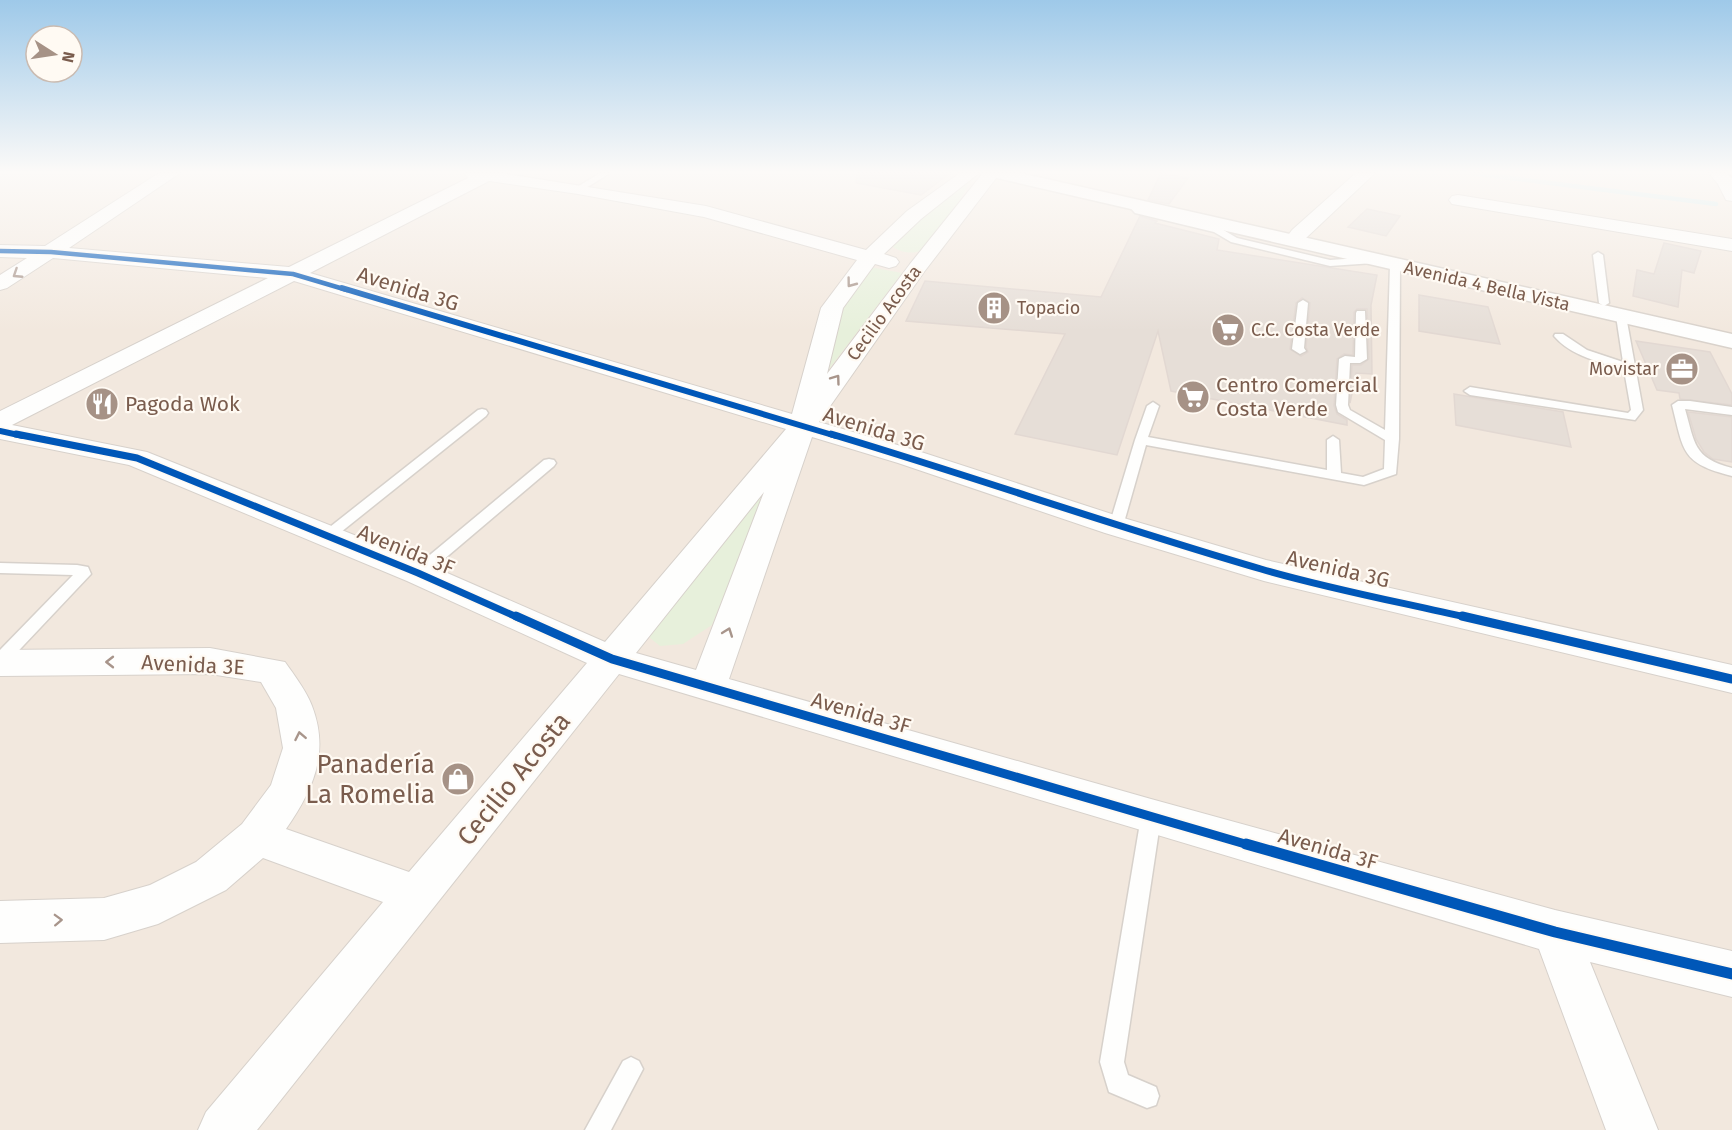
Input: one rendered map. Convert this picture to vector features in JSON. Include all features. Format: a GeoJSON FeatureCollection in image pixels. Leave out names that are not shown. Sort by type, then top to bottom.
{"type":"FeatureCollection","features":[{"type":"Feature","properties":{"kind":"street"},"geometry":{"type":"LineString","coordinates":[[0,284],[91,226]]}},
{"type":"Feature","properties":{"kind":"street"},"geometry":{"type":"LineString","coordinates":[[0,421],[388,226]]}},
{"type":"Feature","properties":{"kind":"street"},"geometry":{"type":"LineString","coordinates":[[764,226],[876,252],[887,250],[923,260]]}},
{"type":"Feature","properties":{"kind":"street","name":"Cecilio Acosta"},"geometry":{"type":"LineString","coordinates":[[802,427],[832,309],[876,252],[903,226]]}},
{"type":"Feature","properties":{"kind":"street","name":"Cecilio Acosta"},"geometry":{"type":"LineString","coordinates":[[224,1130],[802,427],[950,226]]}},
{"type":"Feature","properties":{"kind":"street","name":"Avenida 4 Bella Vista"},"geometry":{"type":"LineString","coordinates":[[1225,226],[1395,265],[1732,332]]}},
{"type":"Feature","properties":{"kind":"street","name":"Avenida 4 Bella Vista"},"geometry":{"type":"LineString","coordinates":[[1262,226],[1732,341]]}},
{"type":"Feature","properties":{"kind":"street"},"geometry":{"type":"LineString","coordinates":[[1299,234],[1307,226]]}},
{"type":"Feature","properties":{"kind":"street"},"geometry":{"type":"LineString","coordinates":[[1615,226],[1732,245]]}},
{"type":"Feature","properties":{"kind":"street","name":"Avenida 3G"},"geometry":{"type":"LineString","coordinates":[[0,251],[51,252],[293,274],[908,457],[1116,526],[1264,570],[1732,679]]}},
{"type":"Feature","properties":{"kind":"street"},"geometry":{"type":"LineString","coordinates":[[708,687],[802,427]]}},
{"type":"Feature","properties":{"kind":"street","name":"Avenida 3F"},"geometry":{"type":"LineString","coordinates":[[0,431],[137,458],[418,573],[612,659],[1151,817],[1555,932],[1732,974]]}},
{"type":"Feature","properties":{"kind":"street","name":"Avenida 3E"},"geometry":{"type":"LineString","coordinates":[[0,662],[210,662],[272,671],[294,706],[302,748],[289,792],[257,837],[212,876],[158,903],[104,919],[0,922]]}},
{"type":"Feature","properties":{"kind":"street"},"geometry":{"type":"LineString","coordinates":[[257,837],[418,895]]}},
{"type":"Feature","properties":{"kind":"street"},"geometry":{"type":"LineString","coordinates":[[1555,932],[1632,1130]]}},
{"type":"Feature","properties":{"kind":"lane"},"geometry":{"type":"LineString","coordinates":[[1470,391],[1631,417],[1637,410],[1630,368],[1598,255]]}},
{"type":"Feature","properties":{"kind":"lane"},"geometry":{"type":"LineString","coordinates":[[1141,440],[1364,481],[1391,471],[1395,265]]}},
{"type":"Feature","properties":{"kind":"lane"},"geometry":{"type":"LineString","coordinates":[[1300,351],[1298,349],[1303,303]]}},
{"type":"Feature","properties":{"kind":"lane"},"geometry":{"type":"LineString","coordinates":[[1361,312],[1361,359],[1356,361],[1345,359],[1342,405],[1344,412],[1393,439]]}},
{"type":"Feature","properties":{"kind":"lane"},"geometry":{"type":"LineString","coordinates":[[1559,336],[1568,344],[1589,355],[1630,368]]}},
{"type":"Feature","properties":{"kind":"lane"},"geometry":{"type":"LineString","coordinates":[[1732,411],[1678,405],[1692,455],[1700,463],[1710,468],[1732,472]]}},
{"type":"Feature","properties":{"kind":"lane"},"geometry":{"type":"LineString","coordinates":[[1116,526],[1153,406]]}},
{"type":"Feature","properties":{"kind":"lane"},"geometry":{"type":"LineString","coordinates":[[326,537],[482,413]]}},
{"type":"Feature","properties":{"kind":"lane"},"geometry":{"type":"LineString","coordinates":[[1333,440],[1334,476]]}},
{"type":"Feature","properties":{"kind":"lane"},"geometry":{"type":"LineString","coordinates":[[418,573],[549,463]]}},
{"type":"Feature","properties":{"kind":"lane"},"geometry":{"type":"LineString","coordinates":[[0,568],[77,570],[83,571],[83,574],[0,662]]}},
{"type":"Feature","properties":{"kind":"lane"},"geometry":{"type":"LineString","coordinates":[[1147,1096],[1118,1083],[1112,1062],[1151,817]]}},
{"type":"Feature","properties":{"kind":"lane"},"geometry":{"type":"LineString","coordinates":[[597,1130],[631,1069]]}},
{"type":"Feature","properties":{"kind":"shaded area"},"geometry":{"type":"Polygon","coordinates":[[[0,226],[1732,226],[1732,1130],[0,1130],[0,226]]]}},
{"type":"Feature","properties":{"kind":"green space"},"geometry":{"type":"Polygon","coordinates":[[[912,226],[943,226],[929,245],[920,251],[906,252],[889,244],[912,226]]]}},
{"type":"Feature","properties":{"kind":"green space"},"geometry":{"type":"Polygon","coordinates":[[[870,267],[902,273],[823,377],[839,309],[870,267]]]}},
{"type":"Feature","properties":{"kind":"green space"},"geometry":{"type":"Polygon","coordinates":[[[773,473],[712,625],[683,644],[660,646],[650,638],[652,624],[773,473]]]}},
{"type":"Feature","properties":{"kind":"building","name":"C.C. Costa Verde"},"geometry":{"type":"Polygon","coordinates":[[[1135,226],[1166,226],[1219,239],[1217,250],[1377,275],[1371,305],[1372,374],[1356,373],[1350,403],[1352,365],[1361,365],[1369,359],[1367,309],[1357,309],[1354,312],[1353,355],[1344,354],[1337,359],[1334,406],[1337,414],[1347,420],[1347,425],[1171,391],[1158,331],[1117,455],[1015,434],[1065,334],[906,321],[925,281],[1101,297],[1135,226]],[[1302,298],[1296,303],[1290,349],[1301,356],[1308,352],[1306,347],[1310,303],[1302,298]]]}},
{"type":"Feature","properties":{"kind":"building"},"geometry":{"type":"Polygon","coordinates":[[[1349,226],[1393,226],[1386,236],[1348,227],[1349,226]]]}},
{"type":"Feature","properties":{"kind":"building"},"geometry":{"type":"Polygon","coordinates":[[[1664,243],[1701,251],[1694,273],[1682,270],[1678,307],[1633,296],[1637,270],[1654,274],[1664,243]]]}},
{"type":"Feature","properties":{"kind":"building"},"geometry":{"type":"Polygon","coordinates":[[[1419,295],[1488,307],[1500,344],[1419,331],[1419,295]]]}},
{"type":"Feature","properties":{"kind":"building"},"geometry":{"type":"Polygon","coordinates":[[[1636,341],[1710,352],[1732,394],[1732,405],[1680,399],[1679,393],[1657,390],[1636,341]]]}},
{"type":"Feature","properties":{"kind":"building"},"geometry":{"type":"Polygon","coordinates":[[[1454,394],[1563,412],[1571,447],[1456,425],[1454,394]]]}},
{"type":"Feature","properties":{"kind":"building"},"geometry":{"type":"Polygon","coordinates":[[[1688,412],[1732,417],[1732,462],[1713,459],[1704,452],[1696,439],[1688,412]]]}},
{"type":"Feature","properties":{"kind":"cycle path"},"geometry":{"type":"LineString","coordinates":[[0,251],[51,252],[293,274],[908,457],[1116,526],[1264,570],[1732,679]]}},
{"type":"Feature","properties":{"kind":"cycle path"},"geometry":{"type":"LineString","coordinates":[[0,431],[137,458],[418,573],[612,659],[1151,817],[1555,932],[1732,974]]}},
{"type":"Feature","properties":{"kind":"place","name":"Topacio"},"geometry":{"type":"Point","coordinates":[994,308]}},
{"type":"Feature","properties":{"kind":"place","name":"C.C. Costa Verde"},"geometry":{"type":"Point","coordinates":[1228,330]}},
{"type":"Feature","properties":{"kind":"place","name":"Movistar"},"geometry":{"type":"Point","coordinates":[1682,369]}},
{"type":"Feature","properties":{"kind":"place","name":"Centro Comercial Costa Verde"},"geometry":{"type":"Point","coordinates":[1193,397]}},
{"type":"Feature","properties":{"kind":"place","name":"Pagoda Wok"},"geometry":{"type":"Point","coordinates":[102,404]}},
{"type":"Feature","properties":{"kind":"place","name":"Panadería La Romelia"},"geometry":{"type":"Point","coordinates":[458,779]}}]}
